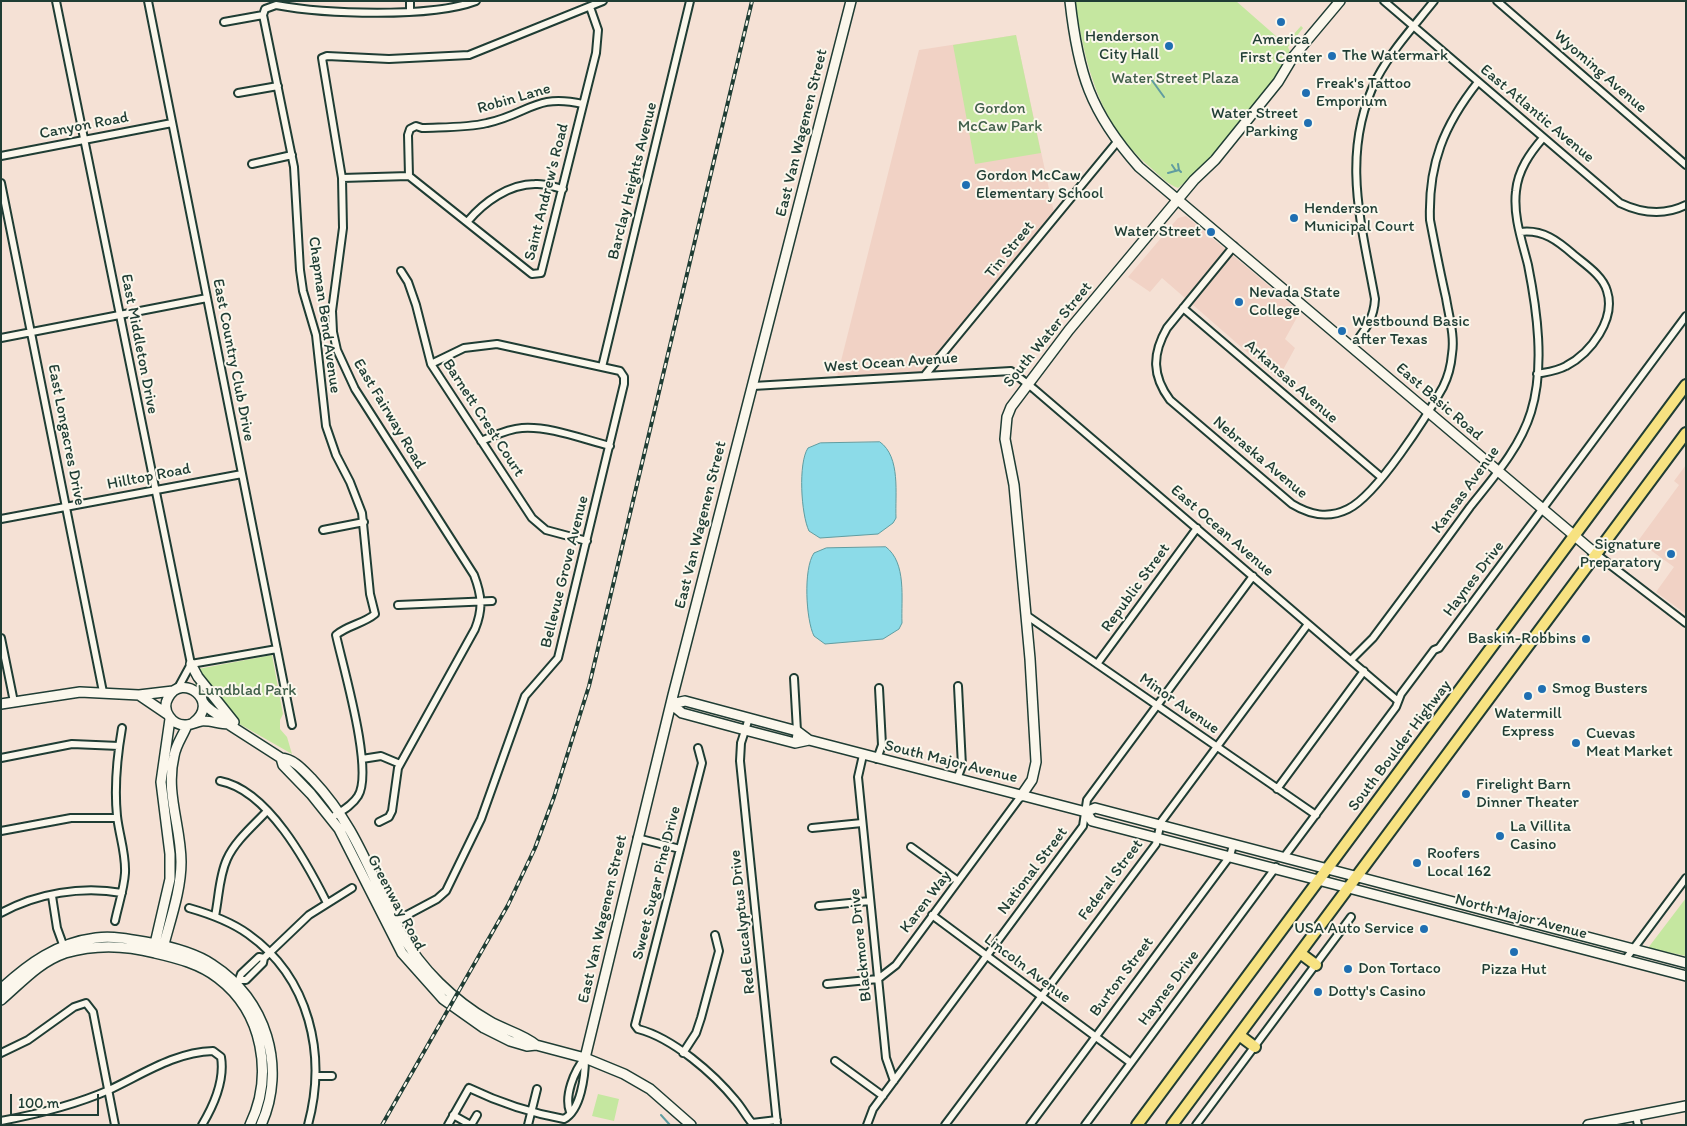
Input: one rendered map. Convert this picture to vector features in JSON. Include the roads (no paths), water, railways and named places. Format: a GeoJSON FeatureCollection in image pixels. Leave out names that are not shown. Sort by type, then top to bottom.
{"type":"FeatureCollection","features":[{"type":"Feature","properties":{"kind":"main road","name":"East Van Wagenen Street"},"geometry":{"type":"LineString","coordinates":[[585,1058],[637,838],[851,1]]}},
{"type":"Feature","properties":{"kind":"main road","name":"East Basic Road"},"geometry":{"type":"LineString","coordinates":[[1070,1],[1080,60],[1087,87],[1106,126],[1139,167],[1596,554]]}},
{"type":"Feature","properties":{"kind":"main road","name":"South Water Street"},"geometry":{"type":"LineString","coordinates":[[1022,796],[1032,780],[1036,762],[1026,615],[1014,485],[1005,438],[1007,417],[1011,406],[1027,383],[1178,199],[1215,160],[1278,82],[1294,57],[1340,1]]}},
{"type":"Feature","properties":{"kind":"main road","name":"South Boulder Highway"},"geometry":{"type":"LineString","coordinates":[[1137,1125],[1686,385]]}},
{"type":"Feature","properties":{"kind":"main road"},"geometry":{"type":"LineString","coordinates":[[1172,1125],[1686,433]]}},
{"type":"Feature","properties":{"kind":"main road"},"geometry":{"type":"LineString","coordinates":[[191,664],[198,677],[225,709],[238,730]]}},
{"type":"Feature","properties":{"kind":"main road"},"geometry":{"type":"LineString","coordinates":[[1,704],[66,693],[102,692],[140,695],[190,688],[196,691],[203,702],[202,714],[190,724],[178,742],[171,774],[171,799],[180,846],[180,876],[158,949]]}},
{"type":"Feature","properties":{"kind":"main road"},"geometry":{"type":"LineString","coordinates":[[158,949],[170,879],[170,854],[160,782],[169,716],[166,701],[176,690]]}},
{"type":"Feature","properties":{"kind":"main road"},"geometry":{"type":"LineString","coordinates":[[140,695],[181,725],[190,724]]}},
{"type":"Feature","properties":{"kind":"main road","name":"South Major Avenue"},"geometry":{"type":"LineString","coordinates":[[671,704],[685,701],[797,731],[809,740],[878,759],[1086,812],[1095,808],[1356,877]]}},
{"type":"Feature","properties":{"kind":"main road","name":"Greenway Road"},"geometry":{"type":"LineString","coordinates":[[203,702],[206,707],[224,718],[228,724]]}},
{"type":"Feature","properties":{"kind":"main road","name":"South Major Avenue"},"geometry":{"type":"LineString","coordinates":[[671,704],[682,713],[745,730],[795,743],[809,740]]}},
{"type":"Feature","properties":{"kind":"main road","name":"Greenway Road"},"geometry":{"type":"LineString","coordinates":[[190,724],[208,721],[228,724],[281,758],[290,759],[304,771],[339,812],[363,851],[391,923]]}},
{"type":"Feature","properties":{"kind":"main road","name":"Greenway Road"},"geometry":{"type":"LineString","coordinates":[[281,758],[283,765],[331,818],[391,923],[418,958],[456,997],[490,1021],[530,1039],[536,1045],[585,1058],[624,1074],[644,1085],[691,1125]]}},
{"type":"Feature","properties":{"kind":"main road","name":"South Major Avenue"},"geometry":{"type":"LineString","coordinates":[[1086,812],[1092,821],[1348,888]]}},
{"type":"Feature","properties":{"kind":"main road","name":"North Major Avenue"},"geometry":{"type":"LineString","coordinates":[[1356,877],[1686,964]]}},
{"type":"Feature","properties":{"kind":"main road","name":"North Major Avenue"},"geometry":{"type":"LineString","coordinates":[[1348,888],[1686,976]]}},
{"type":"Feature","properties":{"kind":"main road"},"geometry":{"type":"LineString","coordinates":[[1501,927],[1505,916]]}},
{"type":"Feature","properties":{"kind":"main road"},"geometry":{"type":"LineString","coordinates":[[1570,946],[1574,934]]}},
{"type":"Feature","properties":{"kind":"main road"},"geometry":{"type":"LineString","coordinates":[[1,989],[37,959],[97,938],[114,938],[158,949],[236,984],[245,993],[258,1013],[270,1046],[273,1080],[271,1096],[261,1125]]}},
{"type":"Feature","properties":{"kind":"main road"},"geometry":{"type":"LineString","coordinates":[[1,1000],[41,966],[65,950]]}},
{"type":"Feature","properties":{"kind":"main road"},"geometry":{"type":"LineString","coordinates":[[1300,953],[1316,965]]}},
{"type":"Feature","properties":{"kind":"main road"},"geometry":{"type":"LineString","coordinates":[[236,984],[252,1022],[261,1051],[263,1080],[260,1098],[250,1125]]}},
{"type":"Feature","properties":{"kind":"main road"},"geometry":{"type":"LineString","coordinates":[[1239,1034],[1255,1047]]}},
{"type":"Feature","properties":{"kind":"main road"},"geometry":{"type":"LineString","coordinates":[[1588,1125],[1637,1120],[1686,1106]]}},
{"type":"Feature","properties":{"kind":"street","name":"East Middleton Drive"},"geometry":{"type":"LineString","coordinates":[[56,1],[154,490],[191,664]]}},
{"type":"Feature","properties":{"kind":"street","name":"East Country Club Drive"},"geometry":{"type":"LineString","coordinates":[[148,1],[292,725]]}},
{"type":"Feature","properties":{"kind":"street"},"geometry":{"type":"LineString","coordinates":[[410,1],[410,11]]}},
{"type":"Feature","properties":{"kind":"street"},"geometry":{"type":"LineString","coordinates":[[224,22],[264,12],[276,6],[374,12],[455,7],[476,1]]}},
{"type":"Feature","properties":{"kind":"street","name":"East Fairway Road"},"geometry":{"type":"LineString","coordinates":[[482,601],[474,575],[355,389],[337,350],[333,332],[332,311],[343,228],[342,178],[322,58],[327,56],[389,59],[469,55],[603,1]]}},
{"type":"Feature","properties":{"kind":"street","name":"Barclay Heights Avenue"},"geometry":{"type":"LineString","coordinates":[[602,367],[690,1]]}},
{"type":"Feature","properties":{"kind":"street","name":"East Atlantic Avenue"},"geometry":{"type":"LineString","coordinates":[[1384,1],[1620,202],[1633,209],[1655,213],[1677,209],[1686,205]]}},
{"type":"Feature","properties":{"kind":"street"},"geometry":{"type":"LineString","coordinates":[[1352,347],[1369,325],[1374,312],[1375,299],[1356,194],[1357,143],[1368,99],[1378,77],[1390,56],[1434,1]]}},
{"type":"Feature","properties":{"kind":"street","name":"Wyoming Avenue"},"geometry":{"type":"LineString","coordinates":[[1497,1],[1686,165]]}},
{"type":"Feature","properties":{"kind":"street","name":"Saint Andrew's Road"},"geometry":{"type":"LineString","coordinates":[[409,176],[468,221],[532,274],[541,273],[599,39],[596,22],[590,7]]}},
{"type":"Feature","properties":{"kind":"street","name":"Chapman Bend Avenue"},"geometry":{"type":"LineString","coordinates":[[264,12],[292,155],[300,270],[303,291],[316,335],[326,426],[336,455],[358,500],[364,522],[367,565],[375,614],[363,622],[343,629],[336,635],[342,656],[364,777],[362,788],[353,802],[331,818]]}},
{"type":"Feature","properties":{"kind":"street","name":"Nebraska Avenue"},"geometry":{"type":"LineString","coordinates":[[1234,246],[1183,308],[1160,341],[1155,365],[1158,381],[1170,400],[1264,481],[1304,512],[1326,515],[1351,508],[1364,497],[1381,477],[1427,412],[1446,380],[1452,353],[1452,333],[1430,220],[1434,163],[1452,119],[1478,82]]}},
{"type":"Feature","properties":{"kind":"street"},"geometry":{"type":"LineString","coordinates":[[238,93],[278,86]]}},
{"type":"Feature","properties":{"kind":"street","name":"Robin Lane"},"geometry":{"type":"LineString","coordinates":[[409,176],[408,135],[410,129],[416,126],[430,128],[488,123],[552,100],[584,104]]}},
{"type":"Feature","properties":{"kind":"street","name":"Canyon Road"},"geometry":{"type":"LineString","coordinates":[[1,156],[172,123]]}},
{"type":"Feature","properties":{"kind":"street","name":"Kansas Avenue"},"geometry":{"type":"LineString","coordinates":[[1350,660],[1373,638],[1497,472],[1518,443],[1531,412],[1537,374],[1535,313],[1528,267],[1516,214],[1516,190],[1521,170],[1543,138]]}},
{"type":"Feature","properties":{"kind":"street","name":"Tin Street"},"geometry":{"type":"LineString","coordinates":[[925,375],[1117,142]]}},
{"type":"Feature","properties":{"kind":"street"},"geometry":{"type":"LineString","coordinates":[[252,164],[292,155]]}},
{"type":"Feature","properties":{"kind":"street"},"geometry":{"type":"LineString","coordinates":[[342,178],[409,176]]}},
{"type":"Feature","properties":{"kind":"street","name":"East Longacres Drive"},"geometry":{"type":"LineString","coordinates":[[1,183],[102,692]]}},
{"type":"Feature","properties":{"kind":"street"},"geometry":{"type":"LineString","coordinates":[[468,221],[485,203],[515,188],[536,184],[563,189]]}},
{"type":"Feature","properties":{"kind":"street"},"geometry":{"type":"LineString","coordinates":[[1520,232],[1529,231],[1547,235],[1558,241],[1599,277],[1607,289],[1610,303],[1603,328],[1584,353],[1566,366],[1537,374]]}},
{"type":"Feature","properties":{"kind":"street","name":"Barnett Crest Court"},"geometry":{"type":"LineString","coordinates":[[401,271],[408,282],[416,305],[431,364],[532,518],[546,530],[587,541]]}},
{"type":"Feature","properties":{"kind":"street"},"geometry":{"type":"LineString","coordinates":[[1,338],[207,298]]}},
{"type":"Feature","properties":{"kind":"street","name":"Arkansas Avenue"},"geometry":{"type":"LineString","coordinates":[[1183,308],[1381,477]]}},
{"type":"Feature","properties":{"kind":"street","name":"Haynes Drive"},"geometry":{"type":"LineString","coordinates":[[1284,857],[1316,816],[1434,650],[1439,648],[1686,316]]}},
{"type":"Feature","properties":{"kind":"street"},"geometry":{"type":"LineString","coordinates":[[431,364],[464,348],[497,344],[602,367]]}},
{"type":"Feature","properties":{"kind":"street","name":"Bellevue Grove Avenue"},"geometry":{"type":"LineString","coordinates":[[391,923],[437,899],[446,891],[481,819],[525,696],[558,658],[624,384],[624,376],[620,371],[602,367]]}},
{"type":"Feature","properties":{"kind":"street","name":"West Ocean Avenue"},"geometry":{"type":"LineString","coordinates":[[753,386],[1005,370],[1015,374],[1027,383]]}},
{"type":"Feature","properties":{"kind":"street","name":"East Ocean Avenue"},"geometry":{"type":"LineString","coordinates":[[1027,383],[1398,701]]}},
{"type":"Feature","properties":{"kind":"street"},"geometry":{"type":"LineString","coordinates":[[481,441],[505,431],[537,428],[610,446]]}},
{"type":"Feature","properties":{"kind":"street","name":"Hilltop Road"},"geometry":{"type":"LineString","coordinates":[[1,520],[242,474]]}},
{"type":"Feature","properties":{"kind":"street"},"geometry":{"type":"LineString","coordinates":[[323,530],[364,522]]}},
{"type":"Feature","properties":{"kind":"street","name":"Republic Street"},"geometry":{"type":"LineString","coordinates":[[1097,664],[1197,528]]}},
{"type":"Feature","properties":{"kind":"street","name":"East Basic Road"},"geometry":{"type":"LineString","coordinates":[[1596,554],[1686,623]]}},
{"type":"Feature","properties":{"kind":"street","name":"National Street"},"geometry":{"type":"LineString","coordinates":[[894,1081],[1084,826],[1087,800],[1253,576]]}},
{"type":"Feature","properties":{"kind":"street"},"geometry":{"type":"LineString","coordinates":[[379,822],[389,817],[392,811],[396,774],[400,764],[475,629],[482,601]]}},
{"type":"Feature","properties":{"kind":"street"},"geometry":{"type":"LineString","coordinates":[[398,605],[492,601]]}},
{"type":"Feature","properties":{"kind":"street","name":"Minor Avenue"},"geometry":{"type":"LineString","coordinates":[[1026,615],[1316,816]]}},
{"type":"Feature","properties":{"kind":"street","name":"Federal Street"},"geometry":{"type":"LineString","coordinates":[[945,1125],[1156,844],[1160,825],[1308,624]]}},
{"type":"Feature","properties":{"kind":"street"},"geometry":{"type":"LineString","coordinates":[[1,638],[14,702]]}},
{"type":"Feature","properties":{"kind":"street"},"geometry":{"type":"LineString","coordinates":[[176,690],[191,664],[277,649]]}},
{"type":"Feature","properties":{"kind":"street"},"geometry":{"type":"LineString","coordinates":[[1277,789],[1364,672]]}},
{"type":"Feature","properties":{"kind":"street"},"geometry":{"type":"LineString","coordinates":[[794,678],[797,731],[795,743]]}},
{"type":"Feature","properties":{"kind":"street"},"geometry":{"type":"LineString","coordinates":[[957,779],[962,766],[958,686]]}},
{"type":"Feature","properties":{"kind":"street"},"geometry":{"type":"LineString","coordinates":[[878,759],[882,745],[879,688]]}},
{"type":"Feature","properties":{"kind":"street","name":"Red Eucalyptus Drive"},"geometry":{"type":"LineString","coordinates":[[749,718],[741,743],[740,761],[777,1123]]}},
{"type":"Feature","properties":{"kind":"street"},"geometry":{"type":"LineString","coordinates":[[115,922],[122,893],[125,861],[117,818],[116,773],[122,728]]}},
{"type":"Feature","properties":{"kind":"street"},"geometry":{"type":"LineString","coordinates":[[1,758],[72,744],[119,746]]}},
{"type":"Feature","properties":{"kind":"street","name":"Sweet Sugar Pine Drive"},"geometry":{"type":"LineString","coordinates":[[683,1053],[638,1029],[635,1025],[702,763],[698,748]]}},
{"type":"Feature","properties":{"kind":"street","name":"Blackmore Drive"},"geometry":{"type":"LineString","coordinates":[[863,755],[858,777],[862,823],[886,1058],[894,1081]]}},
{"type":"Feature","properties":{"kind":"street"},"geometry":{"type":"LineString","coordinates":[[362,758],[382,756],[400,764]]}},
{"type":"Feature","properties":{"kind":"street"},"geometry":{"type":"LineString","coordinates":[[220,781],[231,783],[267,811],[296,845],[327,903]]}},
{"type":"Feature","properties":{"kind":"street","name":"Karen Way"},"geometry":{"type":"LineString","coordinates":[[878,979],[896,965],[1022,796]]}},
{"type":"Feature","properties":{"kind":"street"},"geometry":{"type":"LineString","coordinates":[[215,916],[227,858],[234,847],[267,811]]}},
{"type":"Feature","properties":{"kind":"street"},"geometry":{"type":"LineString","coordinates":[[1,832],[71,818],[117,818]]}},
{"type":"Feature","properties":{"kind":"street"},"geometry":{"type":"LineString","coordinates":[[812,828],[862,823]]}},
{"type":"Feature","properties":{"kind":"street"},"geometry":{"type":"LineString","coordinates":[[637,838],[680,849]]}},
{"type":"Feature","properties":{"kind":"street","name":"Burton Street"},"geometry":{"type":"LineString","coordinates":[[1030,1125],[1230,856],[1233,844]]}},
{"type":"Feature","properties":{"kind":"street"},"geometry":{"type":"LineString","coordinates":[[912,847],[958,882]]}},
{"type":"Feature","properties":{"kind":"street","name":"Haynes Drive"},"geometry":{"type":"LineString","coordinates":[[1085,1125],[1276,868]]}},
{"type":"Feature","properties":{"kind":"street"},"geometry":{"type":"LineString","coordinates":[[1625,960],[1686,878]]}},
{"type":"Feature","properties":{"kind":"street"},"geometry":{"type":"LineString","coordinates":[[236,984],[246,980],[264,963],[266,955],[301,921],[352,888]]}},
{"type":"Feature","properties":{"kind":"street"},"geometry":{"type":"LineString","coordinates":[[1,913],[32,900],[87,889],[122,893]]}},
{"type":"Feature","properties":{"kind":"street"},"geometry":{"type":"LineString","coordinates":[[52,896],[58,928],[65,950]]}},
{"type":"Feature","properties":{"kind":"street"},"geometry":{"type":"LineString","coordinates":[[819,906],[870,901]]}},
{"type":"Feature","properties":{"kind":"street"},"geometry":{"type":"LineString","coordinates":[[189,908],[215,916],[248,934],[289,978],[302,999],[313,1036],[317,1076],[315,1099],[308,1125]]}},
{"type":"Feature","properties":{"kind":"street","name":"Lincoln Avenue"},"geometry":{"type":"LineString","coordinates":[[932,915],[1131,1063]]}},
{"type":"Feature","properties":{"kind":"street"},"geometry":{"type":"LineString","coordinates":[[1196,1125],[1351,917]]}},
{"type":"Feature","properties":{"kind":"street"},"geometry":{"type":"LineString","coordinates":[[715,935],[719,951],[702,1018],[696,1033],[683,1053],[723,1086],[752,1123],[777,1123]]}},
{"type":"Feature","properties":{"kind":"street"},"geometry":{"type":"LineString","coordinates":[[827,984],[878,979]]}},
{"type":"Feature","properties":{"kind":"street"},"geometry":{"type":"LineString","coordinates":[[1,1053],[28,1040],[74,1007],[86,1003],[93,1012],[115,1125]]}},
{"type":"Feature","properties":{"kind":"street"},"geometry":{"type":"LineString","coordinates":[[1,1121],[76,1102],[108,1090],[164,1061],[208,1051],[218,1053],[222,1063],[220,1085],[216,1099],[202,1125]]}},
{"type":"Feature","properties":{"kind":"street"},"geometry":{"type":"LineString","coordinates":[[448,1125],[469,1088],[532,1111],[564,1119],[570,1112],[567,1104],[577,1068],[585,1058]]}},
{"type":"Feature","properties":{"kind":"street"},"geometry":{"type":"LineString","coordinates":[[835,1061],[883,1096]]}},
{"type":"Feature","properties":{"kind":"street"},"geometry":{"type":"LineString","coordinates":[[317,1076],[332,1076]]}},
{"type":"Feature","properties":{"kind":"street"},"geometry":{"type":"LineString","coordinates":[[867,1125],[873,1109],[894,1081]]}},
{"type":"Feature","properties":{"kind":"street"},"geometry":{"type":"LineString","coordinates":[[528,1125],[537,1090]]}},
{"type":"Feature","properties":{"kind":"street"},"geometry":{"type":"LineString","coordinates":[[453,1115],[471,1125],[477,1115]]}},
{"type":"Feature","properties":{"kind":"water"},"geometry":{"type":"Polygon","coordinates":[[[880,442],[887,449],[891,457],[896,477],[896,518],[893,523],[878,534],[820,538],[809,531],[804,513],[802,489],[803,465],[808,448],[820,443],[880,442]]]}},
{"type":"Feature","properties":{"kind":"water"},"geometry":{"type":"Polygon","coordinates":[[[886,547],[893,554],[897,562],[902,582],[902,623],[899,629],[883,639],[825,644],[814,636],[809,619],[807,582],[808,570],[814,553],[826,548],[886,547]]]}},
{"type":"Feature","properties":{"kind":"waterway"},"geometry":{"type":"LineString","coordinates":[[1151,79],[1164,97]]}},
{"type":"Feature","properties":{"kind":"waterway"},"geometry":{"type":"LineString","coordinates":[[1178,164],[1179,170]]}},
{"type":"Feature","properties":{"kind":"waterway"},"geometry":{"type":"LineString","coordinates":[[1172,165],[1176,171]]}},
{"type":"Feature","properties":{"kind":"waterway"},"geometry":{"type":"LineString","coordinates":[[1168,173],[1179,170],[1181,172]]}},
{"type":"Feature","properties":{"kind":"waterway"},"geometry":{"type":"LineString","coordinates":[[661,1115],[670,1125]]}},
{"type":"Feature","properties":{"kind":"railway"},"geometry":{"type":"LineString","coordinates":[[382,1125],[508,905],[535,848],[554,797],[589,686],[752,1]]}},
{"type":"Feature","properties":{"kind":"place","name":"America First Center"},"geometry":{"type":"Point","coordinates":[1281,22]}},
{"type":"Feature","properties":{"kind":"place","name":"Henderson City Hall"},"geometry":{"type":"Point","coordinates":[1169,46]}},
{"type":"Feature","properties":{"kind":"place","name":"The Watermark"},"geometry":{"type":"Point","coordinates":[1332,56]}},
{"type":"Feature","properties":{"kind":"place","name":"Freak's Tattoo Emporium"},"geometry":{"type":"Point","coordinates":[1306,93]}},
{"type":"Feature","properties":{"kind":"place","name":"Water Street Parking"},"geometry":{"type":"Point","coordinates":[1308,123]}},
{"type":"Feature","properties":{"kind":"place","name":"Gordon McCaw Elementary School"},"geometry":{"type":"Point","coordinates":[966,185]}},
{"type":"Feature","properties":{"kind":"place","name":"Henderson Municipal Court"},"geometry":{"type":"Point","coordinates":[1294,218]}},
{"type":"Feature","properties":{"kind":"place","name":"Water Street"},"geometry":{"type":"Point","coordinates":[1211,232]}},
{"type":"Feature","properties":{"kind":"place","name":"Nevada State College"},"geometry":{"type":"Point","coordinates":[1239,302]}},
{"type":"Feature","properties":{"kind":"place","name":"Westbound Basic after Texas"},"geometry":{"type":"Point","coordinates":[1342,331]}},
{"type":"Feature","properties":{"kind":"place","name":"Signature Preparatory"},"geometry":{"type":"Point","coordinates":[1671,554]}},
{"type":"Feature","properties":{"kind":"place","name":"Baskin-Robbins"},"geometry":{"type":"Point","coordinates":[1586,639]}},
{"type":"Feature","properties":{"kind":"place","name":"Smog Busters"},"geometry":{"type":"Point","coordinates":[1542,689]}},
{"type":"Feature","properties":{"kind":"place","name":"Watermill Express"},"geometry":{"type":"Point","coordinates":[1528,696]}},
{"type":"Feature","properties":{"kind":"place","name":"Cuevas Meat Market"},"geometry":{"type":"Point","coordinates":[1576,743]}},
{"type":"Feature","properties":{"kind":"place","name":"Firelight Barn Dinner Theater"},"geometry":{"type":"Point","coordinates":[1466,794]}},
{"type":"Feature","properties":{"kind":"place","name":"La Villita Casino"},"geometry":{"type":"Point","coordinates":[1500,836]}},
{"type":"Feature","properties":{"kind":"place","name":"Roofers Local 162"},"geometry":{"type":"Point","coordinates":[1417,863]}},
{"type":"Feature","properties":{"kind":"place","name":"USA Auto Service"},"geometry":{"type":"Point","coordinates":[1424,929]}},
{"type":"Feature","properties":{"kind":"place","name":"Pizza Hut"},"geometry":{"type":"Point","coordinates":[1514,952]}},
{"type":"Feature","properties":{"kind":"place","name":"Don Tortaco"},"geometry":{"type":"Point","coordinates":[1348,969]}},
{"type":"Feature","properties":{"kind":"place","name":"Dotty's Casino"},"geometry":{"type":"Point","coordinates":[1318,992]}},
{"type":"Feature","properties":{"kind":"park label","name":"Water Street Plaza"},"geometry":{"type":"Point","coordinates":[1175,79]}},
{"type":"Feature","properties":{"kind":"park label","name":"Gordon McCaw Park"},"geometry":{"type":"Point","coordinates":[1000,118]}},
{"type":"Feature","properties":{"kind":"park label","name":"Lundblad Park"},"geometry":{"type":"Point","coordinates":[247,691]}}]}
